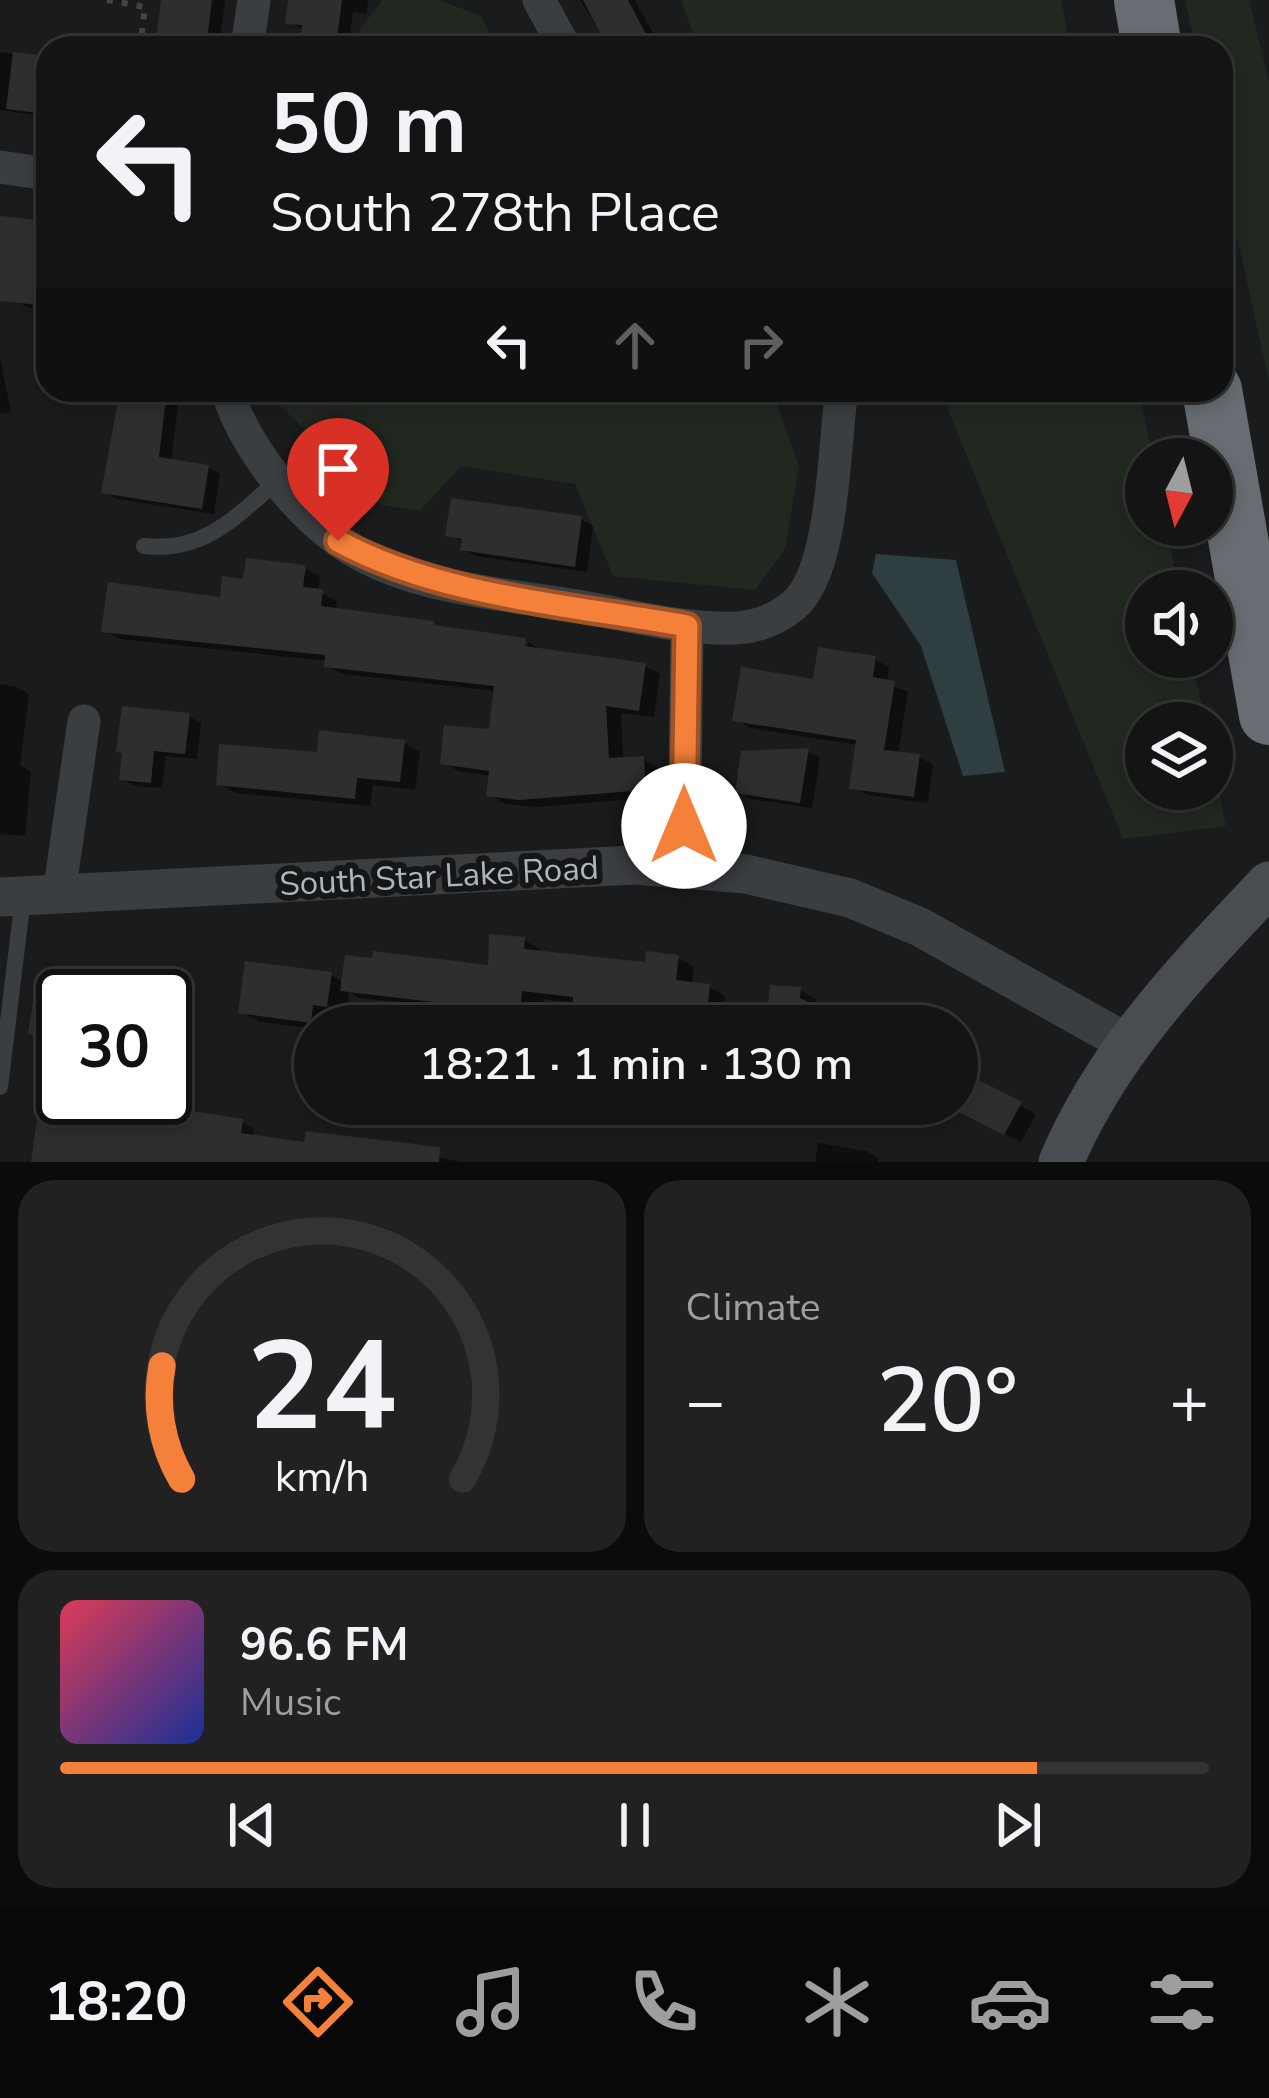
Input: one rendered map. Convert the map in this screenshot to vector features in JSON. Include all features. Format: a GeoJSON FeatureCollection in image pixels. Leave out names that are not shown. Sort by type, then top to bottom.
{"type":"FeatureCollection","features":[{"type":"Feature","properties":{"kind":"highway"},"geometry":{"type":"LineString","coordinates":[[1144,0],[1150,36]]}},
{"type":"Feature","properties":{"kind":"highway"},"geometry":{"type":"LineString","coordinates":[[1214,402],[1269,716]]}},
{"type":"Feature","properties":{"kind":"main road"},"geometry":{"type":"LineString","coordinates":[[1061,1162],[1127,1043],[1160,999],[1269,884]]}},
{"type":"Feature","properties":{"kind":"street"},"geometry":{"type":"LineString","coordinates":[[249,36],[254,0]]}},
{"type":"Feature","properties":{"kind":"street"},"geometry":{"type":"LineString","coordinates":[[539,0],[559,36]]}},
{"type":"Feature","properties":{"kind":"street"},"geometry":{"type":"LineString","coordinates":[[0,167],[36,172]]}},
{"type":"Feature","properties":{"kind":"street"},"geometry":{"type":"LineString","coordinates":[[234,402],[278,482],[338,541],[377,562],[422,578],[687,626],[738,628],[764,624],[798,603],[821,563],[840,402]]}},
{"type":"Feature","properties":{"kind":"street"},"geometry":{"type":"LineString","coordinates":[[684,867],[687,626]]}},
{"type":"Feature","properties":{"kind":"street"},"geometry":{"type":"LineString","coordinates":[[27,896],[84,721]]}},
{"type":"Feature","properties":{"kind":"street","name":"South Star Lake Road"},"geometry":{"type":"LineString","coordinates":[[27,896],[591,867],[684,867],[796,883],[867,905],[979,957],[1127,1043]]}},
{"type":"Feature","properties":{"kind":"lane"},"geometry":{"type":"LineString","coordinates":[[144,546],[178,547],[211,536],[278,482]]}},
{"type":"Feature","properties":{"kind":"lane"},"geometry":{"type":"LineString","coordinates":[[0,1088],[27,896]]}},
{"type":"Feature","properties":{"kind":"path"},"geometry":{"type":"LineString","coordinates":[[107,0],[145,7],[141,36]]}},
{"type":"Feature","properties":{"kind":"shaded area"},"geometry":{"type":"Polygon","coordinates":[[[382,0],[439,0],[481,16],[491,36],[355,36],[382,0]]]}},
{"type":"Feature","properties":{"kind":"shaded area"},"geometry":{"type":"Polygon","coordinates":[[[681,0],[1061,0],[1068,36],[694,36],[681,0]]]}},
{"type":"Feature","properties":{"kind":"shaded area"},"geometry":{"type":"Polygon","coordinates":[[[1185,0],[1249,0],[1269,82],[1269,381],[1233,220],[1233,36],[1193,36],[1185,0]]]}},
{"type":"Feature","properties":{"kind":"shaded area"},"geometry":{"type":"Polygon","coordinates":[[[276,402],[776,402],[799,466],[785,549],[755,590],[613,576],[575,484],[461,466],[420,511],[381,505],[276,402]]]}},
{"type":"Feature","properties":{"kind":"shaded area"},"geometry":{"type":"Polygon","coordinates":[[[945,402],[1141,402],[1149,438],[1125,438],[1125,546],[1170,546],[1175,570],[1125,570],[1125,678],[1196,678],[1201,702],[1125,702],[1125,810],[1223,810],[1226,826],[1123,839],[945,402]]]}},
{"type":"Feature","properties":{"kind":"shaded area"},"geometry":{"type":"Polygon","coordinates":[[[876,554],[956,560],[1005,772],[963,776],[921,646],[872,573],[876,554]]]}},
{"type":"Feature","properties":{"kind":"building"},"geometry":{"type":"Polygon","coordinates":[[[161,0],[212,0],[208,36],[156,36],[161,0]]]}},
{"type":"Feature","properties":{"kind":"building"},"geometry":{"type":"Polygon","coordinates":[[[288,0],[342,0],[337,36],[301,36],[302,25],[285,24],[288,0]]]}},
{"type":"Feature","properties":{"kind":"building"},"geometry":{"type":"Polygon","coordinates":[[[583,0],[628,0],[647,36],[602,36],[583,0]]]}},
{"type":"Feature","properties":{"kind":"building"},"geometry":{"type":"Polygon","coordinates":[[[13,52],[36,55],[36,113],[6,109],[13,52]]]}},
{"type":"Feature","properties":{"kind":"building"},"geometry":{"type":"Polygon","coordinates":[[[0,216],[36,220],[36,305],[0,301],[0,216]]]}},
{"type":"Feature","properties":{"kind":"building"},"geometry":{"type":"Polygon","coordinates":[[[118,402],[166,402],[159,457],[209,465],[202,509],[101,493],[118,402]]]}},
{"type":"Feature","properties":{"kind":"building"},"geometry":{"type":"Polygon","coordinates":[[[451,498],[582,516],[575,567],[460,550],[462,539],[445,536],[451,498]]]}},
{"type":"Feature","properties":{"kind":"building"},"geometry":{"type":"Polygon","coordinates":[[[246,558],[306,565],[303,587],[323,589],[321,606],[434,621],[434,625],[526,638],[525,646],[646,663],[639,711],[606,706],[609,758],[644,756],[646,790],[519,800],[486,796],[489,771],[440,764],[444,725],[489,729],[494,686],[324,667],[325,655],[101,632],[108,582],[220,597],[222,576],[243,579],[246,558]]]}},
{"type":"Feature","properties":{"kind":"building"},"geometry":{"type":"Polygon","coordinates":[[[818,647],[876,656],[873,677],[895,681],[884,750],[920,754],[914,797],[849,789],[856,740],[732,721],[741,667],[813,679],[818,647]]]}},
{"type":"Feature","properties":{"kind":"building"},"geometry":{"type":"Polygon","coordinates":[[[122,706],[190,713],[185,754],[154,751],[151,783],[119,780],[122,753],[116,752],[122,706]]]}},
{"type":"Feature","properties":{"kind":"building"},"geometry":{"type":"Polygon","coordinates":[[[319,730],[405,740],[400,782],[357,778],[355,799],[216,785],[219,744],[317,752],[319,730]]]}},
{"type":"Feature","properties":{"kind":"building"},"geometry":{"type":"Polygon","coordinates":[[[809,748],[800,803],[735,793],[741,751],[809,748]]]}},
{"type":"Feature","properties":{"kind":"building"},"geometry":{"type":"Polygon","coordinates":[[[489,934],[525,937],[524,949],[645,962],[646,951],[679,955],[676,980],[710,984],[708,1005],[573,1005],[573,997],[522,991],[521,1005],[433,1002],[340,991],[345,955],[372,958],[373,951],[488,965],[489,934]]]}},
{"type":"Feature","properties":{"kind":"building"},"geometry":{"type":"Polygon","coordinates":[[[245,961],[332,972],[327,1005],[294,1005],[294,1021],[238,1013],[245,961]]]}},
{"type":"Feature","properties":{"kind":"building"},"geometry":{"type":"Polygon","coordinates":[[[36,981],[36,1035],[28,1034],[36,981]]]}},
{"type":"Feature","properties":{"kind":"building"},"geometry":{"type":"Polygon","coordinates":[[[770,985],[801,987],[800,998],[815,1005],[768,1005],[770,985]]]}},
{"type":"Feature","properties":{"kind":"building"},"geometry":{"type":"Polygon","coordinates":[[[978,1080],[1022,1102],[1004,1135],[978,1122],[978,1080]]]}},
{"type":"Feature","properties":{"kind":"building"},"geometry":{"type":"Polygon","coordinates":[[[192,1111],[243,1119],[241,1133],[304,1142],[306,1131],[440,1147],[439,1162],[31,1162],[36,1125],[192,1125],[192,1111]]]}},
{"type":"Feature","properties":{"kind":"route"},"geometry":{"type":"LineString","coordinates":[[338,541],[422,578],[687,626],[684,826]]}}]}
